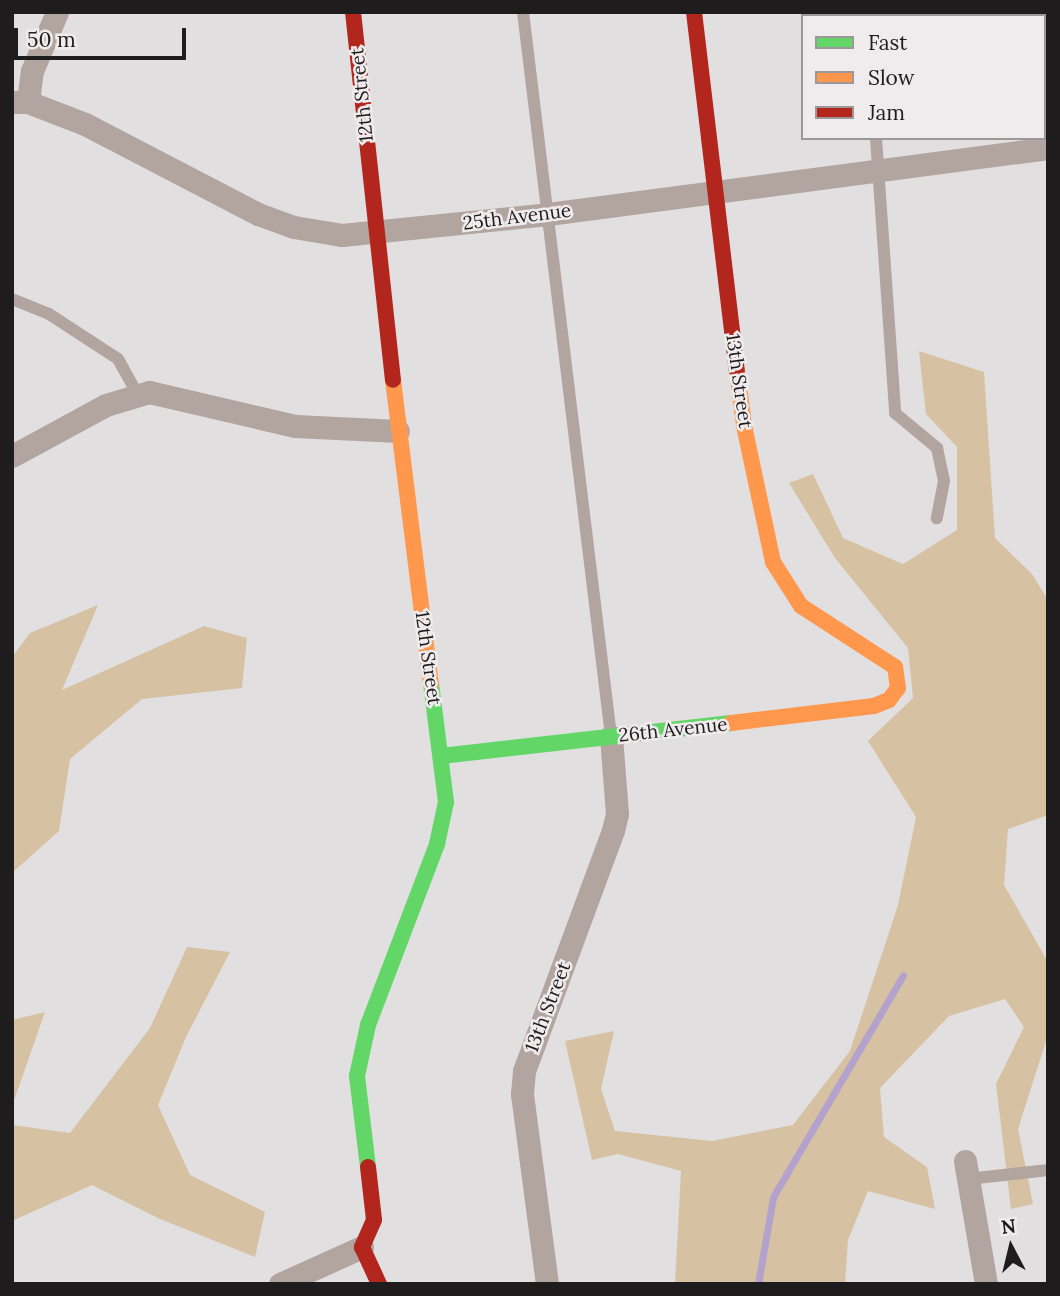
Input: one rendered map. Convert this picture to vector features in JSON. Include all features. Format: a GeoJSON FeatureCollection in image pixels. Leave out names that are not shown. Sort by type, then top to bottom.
{"type":"FeatureCollection","features":[{"type":"Feature","properties":{"kind":"street"},"geometry":{"type":"LineString","coordinates":[[20,102],[57,12]]}},
{"type":"Feature","properties":{"kind":"street","name":"12th Street"},"geometry":{"type":"LineString","coordinates":[[353,12],[398,431],[441,756],[444,822],[362,1050],[358,1100],[374,1220],[362,1247]]}},
{"type":"Feature","properties":{"kind":"street","name":"13th Street"},"geometry":{"type":"LineString","coordinates":[[694,12],[744,425],[773,562],[801,606],[895,667],[898,688]]}},
{"type":"Feature","properties":{"kind":"street","name":"25th Avenue"},"geometry":{"type":"LineString","coordinates":[[20,102],[85,124],[258,214],[306,229],[376,234],[548,215],[714,189],[1048,148]]}},
{"type":"Feature","properties":{"kind":"street"},"geometry":{"type":"LineString","coordinates":[[12,456],[106,405],[137,393],[149,392],[284,424],[398,431]]}},
{"type":"Feature","properties":{"kind":"street","name":"26th Avenue"},"geometry":{"type":"LineString","coordinates":[[441,756],[874,706],[889,700],[898,688]]}},
{"type":"Feature","properties":{"kind":"street","name":"13th Street"},"geometry":{"type":"LineString","coordinates":[[547,1284],[522,1094],[524,1071],[613,830],[617,814],[611,736]]}},
{"type":"Feature","properties":{"kind":"street"},"geometry":{"type":"LineString","coordinates":[[967,1170],[986,1284]]}},
{"type":"Feature","properties":{"kind":"street"},"geometry":{"type":"LineString","coordinates":[[280,1284],[362,1247],[379,1284]]}},
{"type":"Feature","properties":{"kind":"lane"},"geometry":{"type":"LineString","coordinates":[[523,12],[611,736]]}},
{"type":"Feature","properties":{"kind":"lane"},"geometry":{"type":"LineString","coordinates":[[876,140],[895,413],[937,448],[944,481],[937,519]]}},
{"type":"Feature","properties":{"kind":"lane"},"geometry":{"type":"LineString","coordinates":[[12,299],[49,314],[118,359],[137,393]]}},
{"type":"Feature","properties":{"kind":"lane"},"geometry":{"type":"LineString","coordinates":[[967,1170],[1048,1170]]}},
{"type":"Feature","properties":{"kind":"shaded area"},"geometry":{"type":"Polygon","coordinates":[[[919,351],[984,372],[995,538],[1032,574],[1048,600],[1048,815],[1008,829],[1004,885],[1048,962],[1048,1035],[1018,1129],[1033,1204],[1011,1209],[996,1084],[1024,1027],[1005,999],[949,1016],[880,1088],[884,1137],[927,1167],[935,1209],[868,1191],[848,1240],[845,1284],[675,1284],[681,1171],[618,1154],[592,1160],[565,1041],[614,1031],[601,1089],[615,1131],[712,1141],[793,1125],[850,1051],[898,905],[916,817],[868,741],[913,698],[908,648],[835,558],[789,483],[813,474],[843,538],[903,564],[957,530],[957,447],[926,414],[919,351]]]}},
{"type":"Feature","properties":{"kind":"shaded area"},"geometry":{"type":"Polygon","coordinates":[[[98,605],[62,690],[204,626],[247,638],[242,688],[142,699],[70,759],[59,831],[12,873],[12,657],[30,633],[98,605]]]}},
{"type":"Feature","properties":{"kind":"shaded area"},"geometry":{"type":"Polygon","coordinates":[[[187,947],[230,952],[186,1037],[158,1105],[190,1175],[265,1212],[255,1257],[160,1219],[92,1185],[12,1221],[12,1125],[70,1133],[150,1028],[187,947]]]}},
{"type":"Feature","properties":{"kind":"shaded area"},"geometry":{"type":"Polygon","coordinates":[[[45,1012],[12,1106],[12,1020],[45,1012]]]}},
{"type":"Feature","properties":{"kind":"waterway"},"geometry":{"type":"LineString","coordinates":[[758,1284],[773,1197],[903,975]]}},
{"type":"Feature","properties":{"kind":"traffic: fast"},"geometry":{"type":"LineString","coordinates":[[368,1167],[357,1076],[368,1025],[437,844],[446,802],[431,684]]}},
{"type":"Feature","properties":{"kind":"traffic: fast"},"geometry":{"type":"LineString","coordinates":[[441,756],[731,723]]}},
{"type":"Feature","properties":{"kind":"traffic: slow"},"geometry":{"type":"LineString","coordinates":[[731,723],[874,706],[889,700],[898,688],[895,667],[801,606],[773,562],[744,425],[737,370]]}},
{"type":"Feature","properties":{"kind":"traffic: slow"},"geometry":{"type":"LineString","coordinates":[[393,380],[431,684]]}},
{"type":"Feature","properties":{"kind":"traffic: jam"},"geometry":{"type":"LineString","coordinates":[[353,12],[393,380]]}},
{"type":"Feature","properties":{"kind":"traffic: jam"},"geometry":{"type":"LineString","coordinates":[[694,12],[737,370]]}},
{"type":"Feature","properties":{"kind":"traffic: jam"},"geometry":{"type":"LineString","coordinates":[[368,1167],[374,1220],[362,1247],[379,1284]]}}]}
